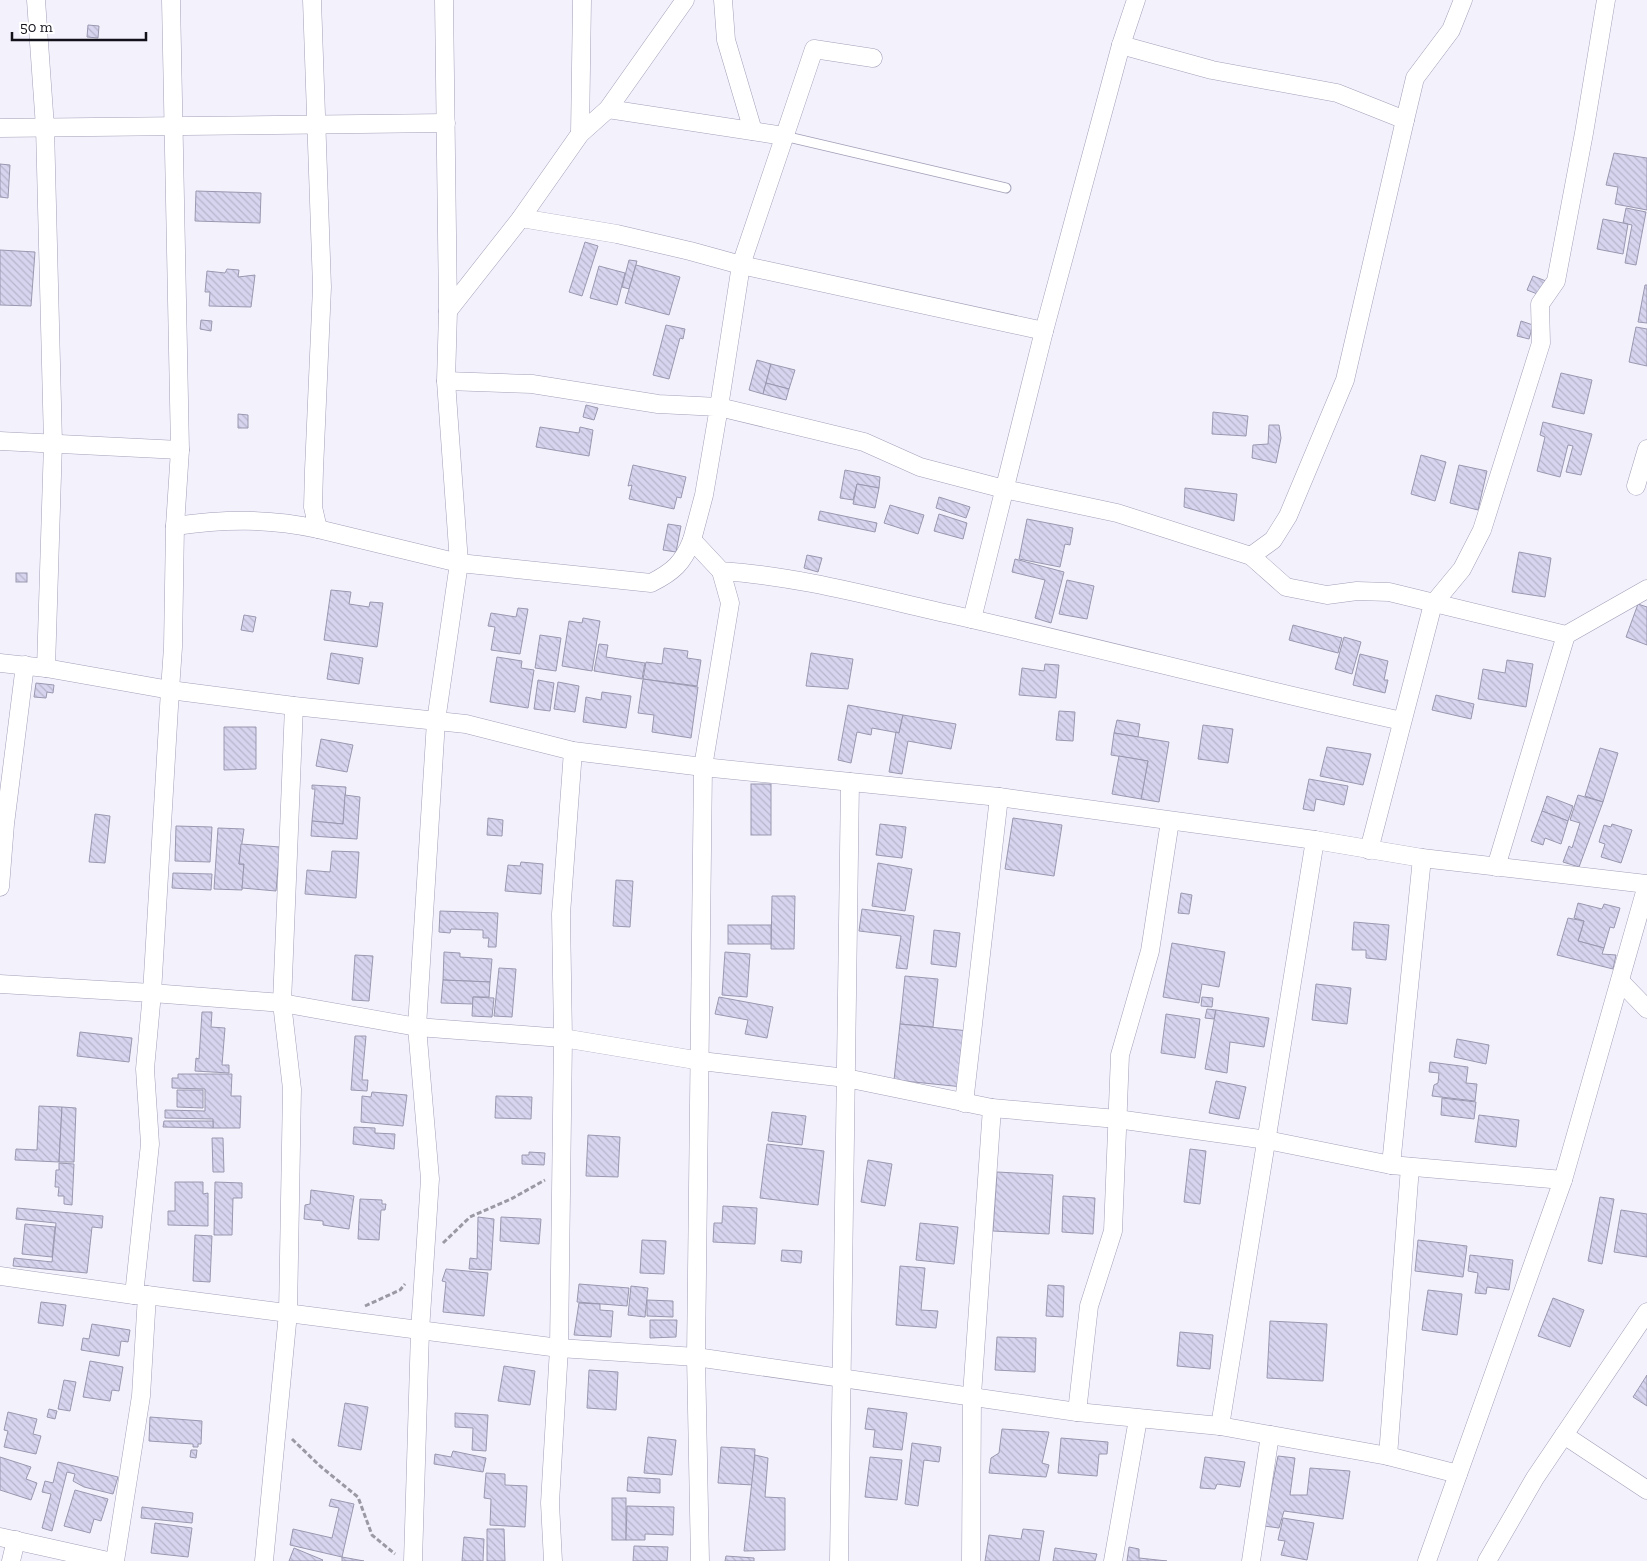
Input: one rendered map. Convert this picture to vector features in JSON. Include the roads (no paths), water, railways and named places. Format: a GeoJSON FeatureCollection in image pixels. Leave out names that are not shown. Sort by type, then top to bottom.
{"type":"FeatureCollection","features":[{"type":"Feature","properties":{"kind":"street"},"geometry":{"type":"LineString","coordinates":[[36,0],[45,127],[52,444],[46,668]]}},
{"type":"Feature","properties":{"kind":"street"},"geometry":{"type":"LineString","coordinates":[[115,1561],[141,1396],[141,1295],[150,1144],[145,1069],[152,993],[174,647],[175,526],[180,450],[171,0]]}},
{"type":"Feature","properties":{"kind":"street"},"geometry":{"type":"LineString","coordinates":[[312,0],[322,287],[314,470],[314,507],[318,529]]}},
{"type":"Feature","properties":{"kind":"street"},"geometry":{"type":"LineString","coordinates":[[405,1558],[430,1179],[417,1027],[436,721],[459,563],[446,381],[448,311],[444,0]]}},
{"type":"Feature","properties":{"kind":"street"},"geometry":{"type":"LineString","coordinates":[[580,134],[582,0]]}},
{"type":"Feature","properties":{"kind":"street"},"geometry":{"type":"LineString","coordinates":[[448,311],[521,218],[580,134],[608,109],[685,0]]}},
{"type":"Feature","properties":{"kind":"street"},"geometry":{"type":"LineString","coordinates":[[723,0],[726,40],[754,131]]}},
{"type":"Feature","properties":{"kind":"street"},"geometry":{"type":"LineString","coordinates":[[972,619],[1044,331],[1121,45],[1136,0]]}},
{"type":"Feature","properties":{"kind":"street"},"geometry":{"type":"LineString","coordinates":[[1251,556],[1273,540],[1288,516],[1345,380],[1415,78],[1451,30],[1463,0]]}},
{"type":"Feature","properties":{"kind":"street"},"geometry":{"type":"LineString","coordinates":[[1369,850],[1433,604],[1462,569],[1482,530],[1541,344],[1540,304],[1556,281],[1584,133],[1606,0]]}},
{"type":"Feature","properties":{"kind":"street"},"geometry":{"type":"LineString","coordinates":[[1121,45],[1212,70],[1337,93],[1405,120]]}},
{"type":"Feature","properties":{"kind":"street"},"geometry":{"type":"LineString","coordinates":[[175,526],[220,519],[291,523],[459,563],[651,583],[671,573],[686,554],[692,540],[704,495],[741,265],[814,49],[873,58]]}},
{"type":"Feature","properties":{"kind":"street"},"geometry":{"type":"LineString","coordinates":[[608,109],[784,136]]}},
{"type":"Feature","properties":{"kind":"street"},"geometry":{"type":"LineString","coordinates":[[0,128],[446,123]]}},
{"type":"Feature","properties":{"kind":"street"},"geometry":{"type":"LineString","coordinates":[[521,218],[617,234],[690,250],[741,265],[1044,331]]}},
{"type":"Feature","properties":{"kind":"street"},"geometry":{"type":"LineString","coordinates":[[446,381],[532,384],[658,404],[719,407],[864,442],[920,467],[1004,489],[1117,513],[1251,556],[1286,587],[1327,596],[1357,591],[1389,592],[1566,635],[1647,589]]}},
{"type":"Feature","properties":{"kind":"street"},"geometry":{"type":"LineString","coordinates":[[0,441],[180,450]]}},
{"type":"Feature","properties":{"kind":"street"},"geometry":{"type":"LineString","coordinates":[[1636,486],[1647,449]]}},
{"type":"Feature","properties":{"kind":"street"},"geometry":{"type":"LineString","coordinates":[[692,540],[720,571],[730,603],[703,768],[696,1357],[700,1561]]}},
{"type":"Feature","properties":{"kind":"street"},"geometry":{"type":"LineString","coordinates":[[720,571],[762,574],[806,582],[972,619],[1255,688],[1402,721]]}},
{"type":"Feature","properties":{"kind":"street"},"geometry":{"type":"LineString","coordinates":[[1496,867],[1566,635]]}},
{"type":"Feature","properties":{"kind":"street"},"geometry":{"type":"LineString","coordinates":[[0,663],[46,668],[170,690],[294,706],[466,724],[573,751],[703,768],[998,796],[1315,840],[1422,858],[1647,885],[1563,1180],[1427,1561]]}},
{"type":"Feature","properties":{"kind":"street"},"geometry":{"type":"LineString","coordinates":[[0,887],[5,824],[25,665]]}},
{"type":"Feature","properties":{"kind":"street"},"geometry":{"type":"LineString","coordinates":[[264,1561],[288,1313],[292,1089],[282,1003],[294,706]]}},
{"type":"Feature","properties":{"kind":"street"},"geometry":{"type":"LineString","coordinates":[[553,1561],[550,1503],[559,1348],[563,1038],[561,914],[573,751]]}},
{"type":"Feature","properties":{"kind":"street"},"geometry":{"type":"LineString","coordinates":[[839,1561],[840,1378],[850,782]]}},
{"type":"Feature","properties":{"kind":"street"},"geometry":{"type":"LineString","coordinates":[[964,1103],[998,796]]}},
{"type":"Feature","properties":{"kind":"street"},"geometry":{"type":"LineString","coordinates":[[1077,1412],[1089,1306],[1113,1231],[1120,1055],[1150,951],[1170,821]]}},
{"type":"Feature","properties":{"kind":"street"},"geometry":{"type":"LineString","coordinates":[[1220,1426],[1315,840]]}},
{"type":"Feature","properties":{"kind":"street"},"geometry":{"type":"LineString","coordinates":[[1391,1165],[1422,858]]}},
{"type":"Feature","properties":{"kind":"street"},"geometry":{"type":"LineString","coordinates":[[1620,981],[1647,1009]]}},
{"type":"Feature","properties":{"kind":"street"},"geometry":{"type":"LineString","coordinates":[[0,984],[282,1003],[417,1027],[563,1038],[701,1061],[846,1078],[992,1108],[1117,1119],[1267,1140],[1410,1168],[1563,1180]]}},
{"type":"Feature","properties":{"kind":"street"},"geometry":{"type":"LineString","coordinates":[[972,1561],[972,1395],[992,1108]]}},
{"type":"Feature","properties":{"kind":"street"},"geometry":{"type":"LineString","coordinates":[[1388,1456],[1410,1168]]}},
{"type":"Feature","properties":{"kind":"street"},"geometry":{"type":"LineString","coordinates":[[0,1276],[559,1348],[696,1357],[972,1395],[1077,1412],[1220,1426],[1388,1456],[1458,1474]]}},
{"type":"Feature","properties":{"kind":"street"},"geometry":{"type":"LineString","coordinates":[[1487,1561],[1535,1478],[1647,1312]]}},
{"type":"Feature","properties":{"kind":"street"},"geometry":{"type":"LineString","coordinates":[[1114,1561],[1138,1419]]}},
{"type":"Feature","properties":{"kind":"street"},"geometry":{"type":"LineString","coordinates":[[1251,1561],[1270,1435]]}},
{"type":"Feature","properties":{"kind":"street"},"geometry":{"type":"LineString","coordinates":[[1564,1435],[1647,1490]]}},
{"type":"Feature","properties":{"kind":"street"},"geometry":{"type":"LineString","coordinates":[[11,1561],[8,1539],[108,1561]]}},
{"type":"Feature","properties":{"kind":"lane"},"geometry":{"type":"LineString","coordinates":[[784,136],[1006,188]]}}]}
